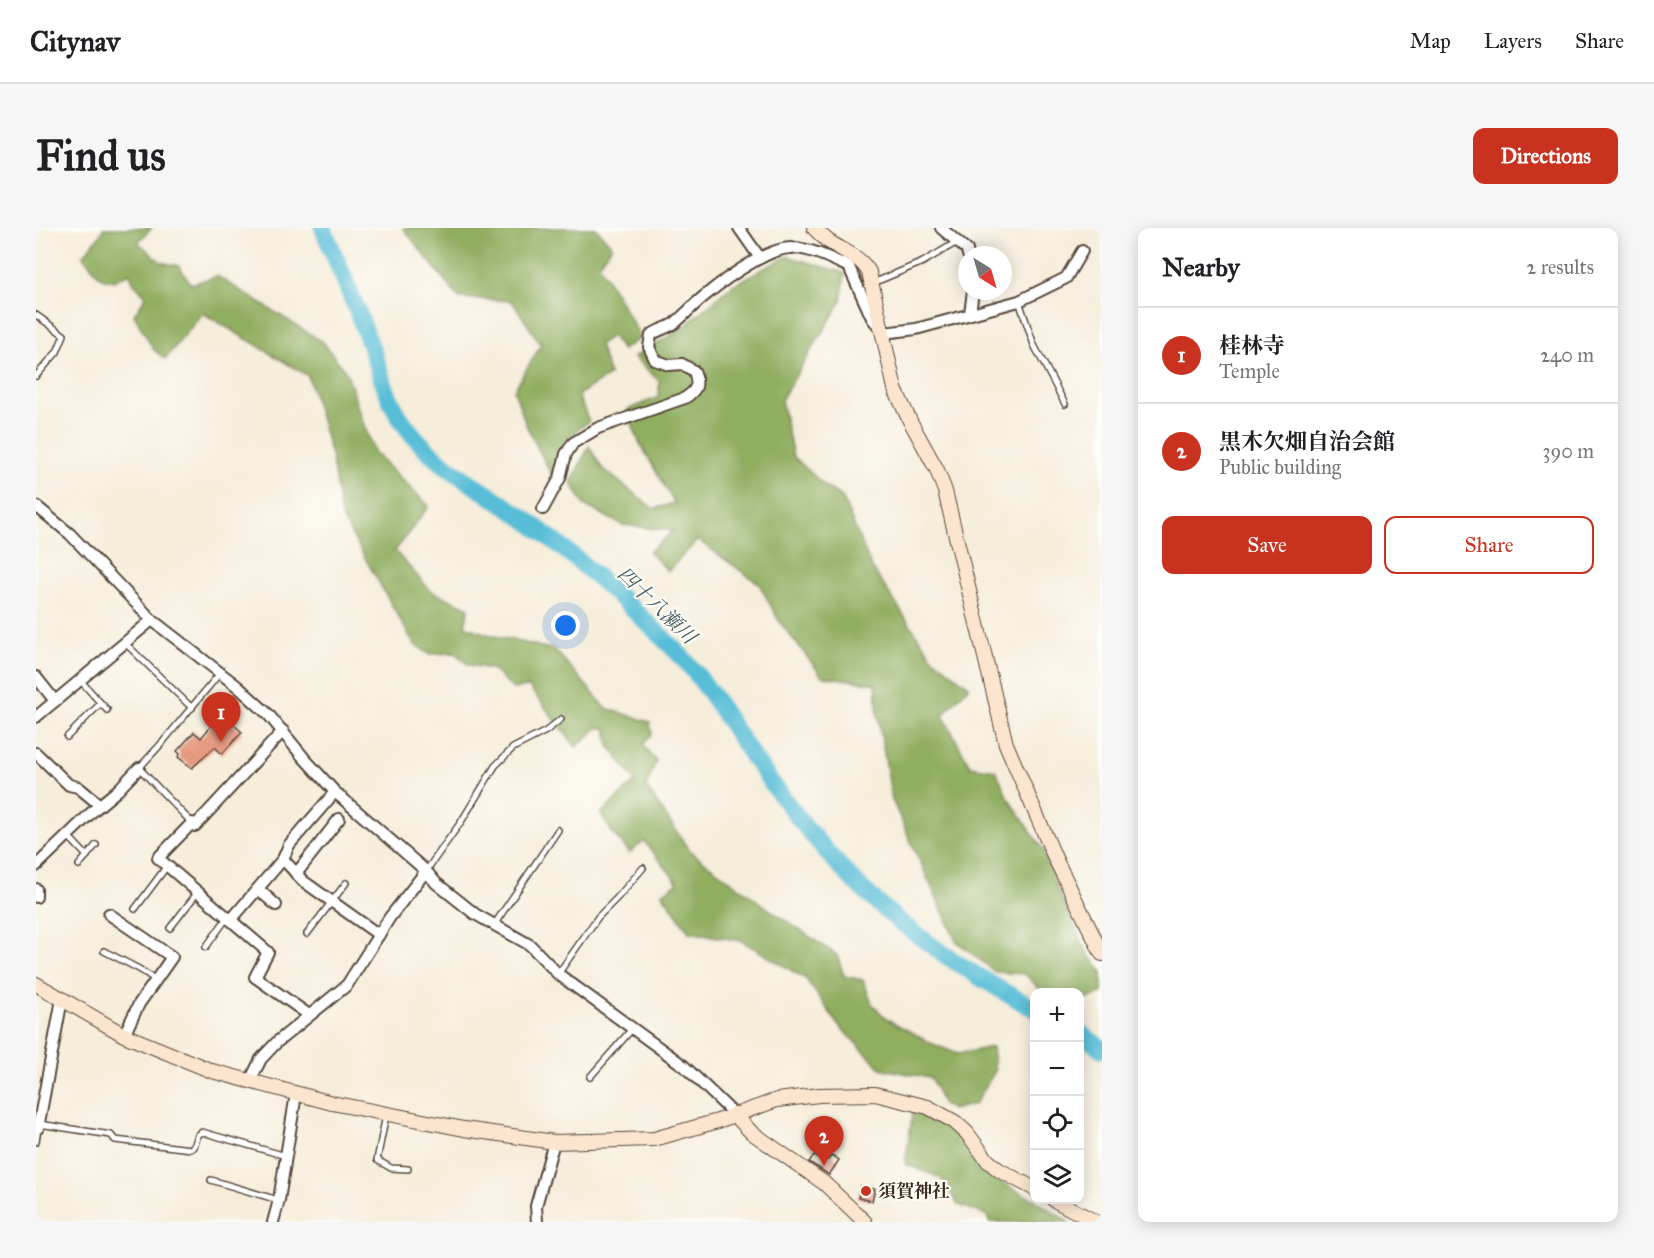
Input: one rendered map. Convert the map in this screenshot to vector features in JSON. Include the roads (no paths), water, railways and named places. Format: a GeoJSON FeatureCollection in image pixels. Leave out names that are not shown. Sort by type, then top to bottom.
{"type":"FeatureCollection","features":[{"type":"Feature","properties":{"kind":"street"},"geometry":{"type":"LineString","coordinates":[[739,228],[760,258]]}},
{"type":"Feature","properties":{"kind":"street"},"geometry":{"type":"LineString","coordinates":[[813,228],[827,240],[865,264],[872,283],[896,389],[901,403],[937,470],[945,491],[1006,744],[1051,848],[1102,954]]}},
{"type":"Feature","properties":{"kind":"street"},"geometry":{"type":"LineString","coordinates":[[941,228],[962,246]]}},
{"type":"Feature","properties":{"kind":"street"},"geometry":{"type":"LineString","coordinates":[[543,509],[560,478],[566,454],[573,443],[598,428],[685,398],[695,391],[698,382],[694,371],[682,364],[669,365],[655,360],[649,347],[651,335],[673,324],[708,293],[760,258],[778,249],[794,248],[823,255],[849,267],[872,318],[884,333]]}},
{"type":"Feature","properties":{"kind":"street"},"geometry":{"type":"LineString","coordinates":[[884,333],[916,329],[1019,301],[1066,278],[1082,251]]}},
{"type":"Feature","properties":{"kind":"street"},"geometry":{"type":"LineString","coordinates":[[970,314],[972,300]]}},
{"type":"Feature","properties":{"kind":"street"},"geometry":{"type":"LineString","coordinates":[[36,506],[70,534],[152,620],[237,686],[268,714],[304,759],[335,792],[426,871],[436,883],[475,914],[530,945],[558,974],[684,1066],[751,1132],[824,1183],[865,1222]]}},
{"type":"Feature","properties":{"kind":"street"},"geometry":{"type":"LineString","coordinates":[[36,717],[152,620]]}},
{"type":"Feature","properties":{"kind":"street"},"geometry":{"type":"LineString","coordinates":[[36,676],[55,701]]}},
{"type":"Feature","properties":{"kind":"street"},"geometry":{"type":"LineString","coordinates":[[283,731],[195,826],[192,823],[158,858],[268,952],[255,976],[309,1016]]}},
{"type":"Feature","properties":{"kind":"street"},"geometry":{"type":"LineString","coordinates":[[36,753],[69,785],[78,787],[100,805]]}},
{"type":"Feature","properties":{"kind":"street"},"geometry":{"type":"LineString","coordinates":[[36,866],[139,768]]}},
{"type":"Feature","properties":{"kind":"street"},"geometry":{"type":"LineString","coordinates":[[231,920],[283,859],[289,845],[335,792]]}},
{"type":"Feature","properties":{"kind":"street"},"geometry":{"type":"LineString","coordinates":[[296,874],[339,819]]}},
{"type":"Feature","properties":{"kind":"street"},"geometry":{"type":"LineString","coordinates":[[283,859],[296,874],[330,902],[379,935]]}},
{"type":"Feature","properties":{"kind":"street"},"geometry":{"type":"LineString","coordinates":[[250,1080],[261,1059],[288,1032],[347,985],[390,917],[426,871]]}},
{"type":"Feature","properties":{"kind":"street"},"geometry":{"type":"LineString","coordinates":[[36,889],[36,897]]}},
{"type":"Feature","properties":{"kind":"street"},"geometry":{"type":"LineString","coordinates":[[258,889],[276,905]]}},
{"type":"Feature","properties":{"kind":"street"},"geometry":{"type":"LineString","coordinates":[[109,914],[172,957],[139,1004],[124,1035]]}},
{"type":"Feature","properties":{"kind":"street"},"geometry":{"type":"LineString","coordinates":[[36,984],[124,1035],[212,1071],[296,1094],[464,1130],[554,1142],[654,1139],[718,1121],[777,1100],[819,1095],[875,1094],[928,1107],[955,1122],[967,1133],[988,1161],[999,1170],[1030,1187]]}},
{"type":"Feature","properties":{"kind":"street"},"geometry":{"type":"LineString","coordinates":[[39,1126],[41,1083],[62,999]]}},
{"type":"Feature","properties":{"kind":"street"},"geometry":{"type":"LineString","coordinates":[[273,1222],[279,1200],[296,1094]]}},
{"type":"Feature","properties":{"kind":"street"},"geometry":{"type":"LineString","coordinates":[[537,1222],[536,1206],[554,1142]]}},
{"type":"Feature","properties":{"kind":"street"},"geometry":{"type":"LineString","coordinates":[[1062,1204],[1096,1222]]}},
{"type":"Feature","properties":{"kind":"lane"},"geometry":{"type":"LineString","coordinates":[[872,283],[923,262],[957,242]]}},
{"type":"Feature","properties":{"kind":"lane"},"geometry":{"type":"LineString","coordinates":[[1019,301],[1034,345],[1065,404]]}},
{"type":"Feature","properties":{"kind":"lane"},"geometry":{"type":"LineString","coordinates":[[36,315],[64,335],[57,352],[36,376]]}},
{"type":"Feature","properties":{"kind":"lane"},"geometry":{"type":"LineString","coordinates":[[125,643],[192,708]]}},
{"type":"Feature","properties":{"kind":"lane"},"geometry":{"type":"LineString","coordinates":[[192,823],[139,768],[220,674]]}},
{"type":"Feature","properties":{"kind":"lane"},"geometry":{"type":"LineString","coordinates":[[80,680],[107,710]]}},
{"type":"Feature","properties":{"kind":"lane"},"geometry":{"type":"LineString","coordinates":[[67,737],[100,704]]}},
{"type":"Feature","properties":{"kind":"lane"},"geometry":{"type":"LineString","coordinates":[[426,871],[461,822],[495,766],[513,747],[546,731],[561,719]]}},
{"type":"Feature","properties":{"kind":"lane"},"geometry":{"type":"LineString","coordinates":[[494,925],[558,830]]}},
{"type":"Feature","properties":{"kind":"lane"},"geometry":{"type":"LineString","coordinates":[[68,836],[87,856]]}},
{"type":"Feature","properties":{"kind":"lane"},"geometry":{"type":"LineString","coordinates":[[79,865],[96,845]]}},
{"type":"Feature","properties":{"kind":"lane"},"geometry":{"type":"LineString","coordinates":[[135,909],[167,866]]}},
{"type":"Feature","properties":{"kind":"lane"},"geometry":{"type":"LineString","coordinates":[[558,974],[598,917],[643,868]]}},
{"type":"Feature","properties":{"kind":"lane"},"geometry":{"type":"LineString","coordinates":[[307,934],[346,883]]}},
{"type":"Feature","properties":{"kind":"lane"},"geometry":{"type":"LineString","coordinates":[[170,928],[198,892]]}},
{"type":"Feature","properties":{"kind":"lane"},"geometry":{"type":"LineString","coordinates":[[206,947],[224,922],[231,920]]}},
{"type":"Feature","properties":{"kind":"lane"},"geometry":{"type":"LineString","coordinates":[[104,951],[156,980]]}},
{"type":"Feature","properties":{"kind":"lane"},"geometry":{"type":"LineString","coordinates":[[590,1077],[633,1028]]}},
{"type":"Feature","properties":{"kind":"lane"},"geometry":{"type":"LineString","coordinates":[[387,1113],[377,1160],[391,1168],[408,1169]]}},
{"type":"Feature","properties":{"kind":"lane"},"geometry":{"type":"LineString","coordinates":[[36,1142],[39,1126],[111,1135],[115,1140],[191,1149],[202,1132],[286,1156]]}},
{"type":"Feature","properties":{"kind":"lane"},"geometry":{"type":"LineString","coordinates":[[211,1180],[279,1200]]}},
{"type":"Feature","properties":{"kind":"waterway","name":"四十八瀬川"},"geometry":{"type":"LineString","coordinates":[[323,228],[390,400],[413,435],[426,449],[456,473],[522,517],[581,563],[687,662],[782,797],[828,854],[873,899],[939,951],[1030,1006]]}},
{"type":"Feature","properties":{"kind":"waterway","name":"四十八瀬川"},"geometry":{"type":"LineString","coordinates":[[1084,1036],[1102,1049]]}},
{"type":"Feature","properties":{"kind":"place","name":"桂林寺"},"geometry":{"type":"Point","coordinates":[221,742]}},
{"type":"Feature","properties":{"kind":"place","name":"黒木欠畑自治会館"},"geometry":{"type":"Point","coordinates":[824,1166]}},
{"type":"Feature","properties":{"kind":"place","name":"須賀神社"},"geometry":{"type":"Point","coordinates":[866,1191]}}]}
